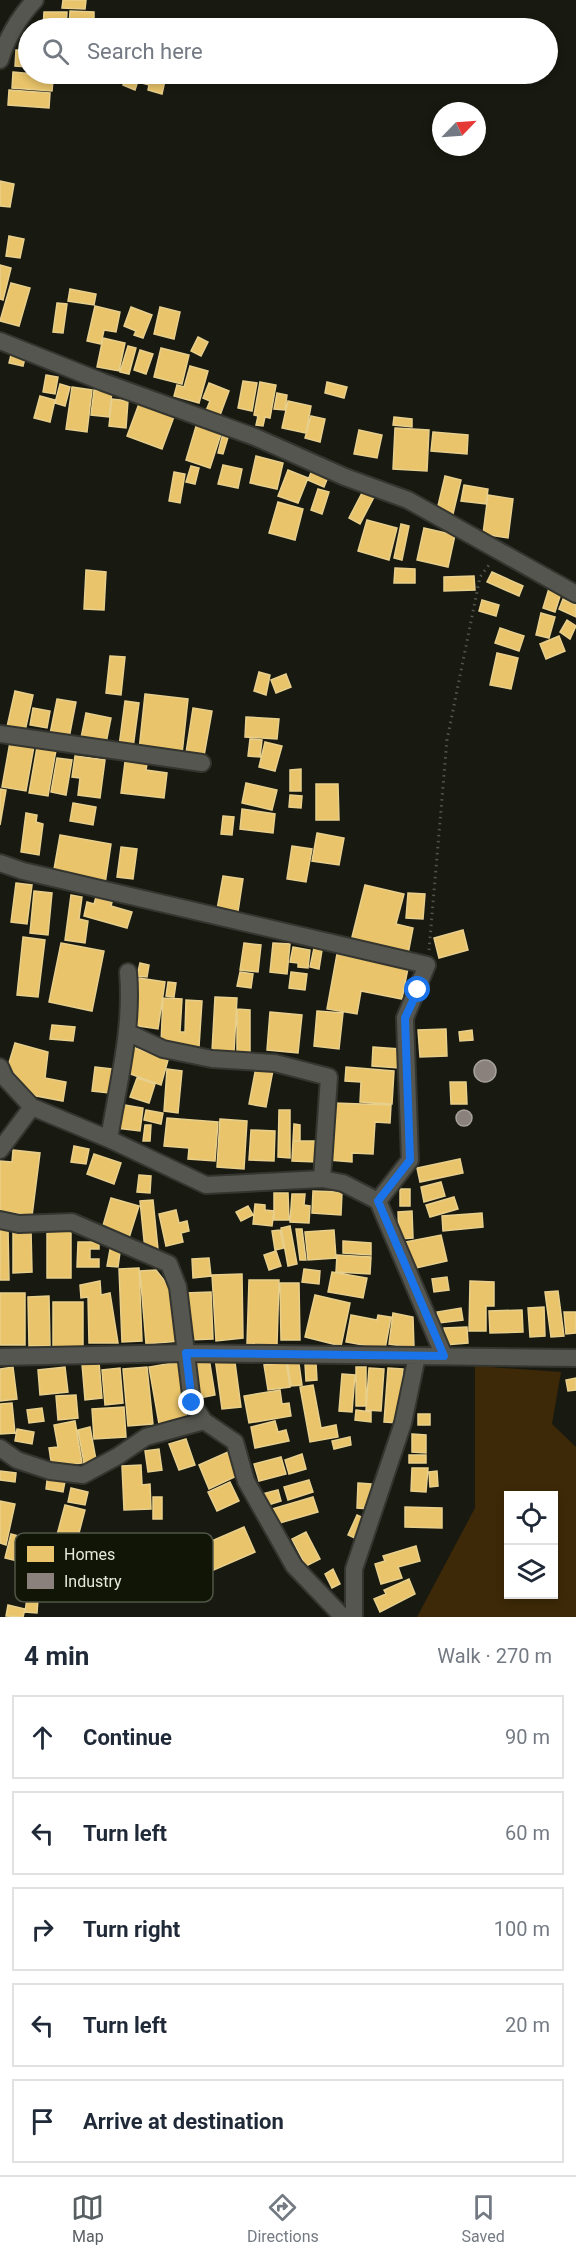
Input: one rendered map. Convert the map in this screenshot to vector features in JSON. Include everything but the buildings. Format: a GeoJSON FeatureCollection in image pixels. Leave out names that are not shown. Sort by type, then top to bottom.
{"type":"FeatureCollection","features":[{"type":"Feature","properties":{"kind":"street"},"geometry":{"type":"LineString","coordinates":[[21,18],[35,0]]}},
{"type":"Feature","properties":{"kind":"street"},"geometry":{"type":"LineString","coordinates":[[0,60],[4,46],[18,23]]}},
{"type":"Feature","properties":{"kind":"street"},"geometry":{"type":"LineString","coordinates":[[0,341],[103,382],[255,436],[345,477],[408,500],[576,594]]}},
{"type":"Feature","properties":{"kind":"street"},"geometry":{"type":"LineString","coordinates":[[0,734],[202,763]]}},
{"type":"Feature","properties":{"kind":"street"},"geometry":{"type":"LineString","coordinates":[[0,863],[23,871],[427,965],[405,1018],[410,1160],[378,1201]]}},
{"type":"Feature","properties":{"kind":"street"},"geometry":{"type":"LineString","coordinates":[[109,1139],[127,1032],[130,998],[128,972]]}},
{"type":"Feature","properties":{"kind":"street"},"geometry":{"type":"LineString","coordinates":[[127,1032],[163,1049],[212,1059],[275,1063],[329,1077],[322,1179]]}},
{"type":"Feature","properties":{"kind":"street"},"geometry":{"type":"LineString","coordinates":[[0,1067],[5,1078],[32,1107],[109,1139],[206,1185],[322,1179],[343,1183],[378,1201],[444,1356]]}},
{"type":"Feature","properties":{"kind":"street"},"geometry":{"type":"LineString","coordinates":[[0,1150],[32,1107]]}},
{"type":"Feature","properties":{"kind":"street"},"geometry":{"type":"LineString","coordinates":[[0,1220],[19,1224],[72,1222],[169,1264],[178,1287],[192,1403],[204,1420],[235,1442],[246,1481],[294,1566],[343,1617]]}},
{"type":"Feature","properties":{"kind":"street"},"geometry":{"type":"LineString","coordinates":[[0,1357],[186,1353],[576,1358]]}},
{"type":"Feature","properties":{"kind":"street"},"geometry":{"type":"LineString","coordinates":[[354,1617],[354,1569],[402,1423],[417,1356]]}},
{"type":"Feature","properties":{"kind":"street"},"geometry":{"type":"LineString","coordinates":[[0,1448],[17,1460],[50,1471],[83,1475],[118,1456],[146,1437],[204,1420]]}},
{"type":"Feature","properties":{"kind":"path"},"geometry":{"type":"LineString","coordinates":[[427,965],[447,740],[480,577],[499,551]]}},
{"type":"Feature","properties":{"kind":"shaded area"},"geometry":{"type":"Polygon","coordinates":[[[475,1366],[561,1372],[552,1424],[576,1447],[576,1617],[417,1617],[475,1508],[475,1366]]]}},
{"type":"Feature","properties":{"kind":"route"},"geometry":{"type":"LineString","coordinates":[[192,1403],[186,1353],[444,1356],[378,1201],[410,1160],[405,1018],[418,990]]}}]}
